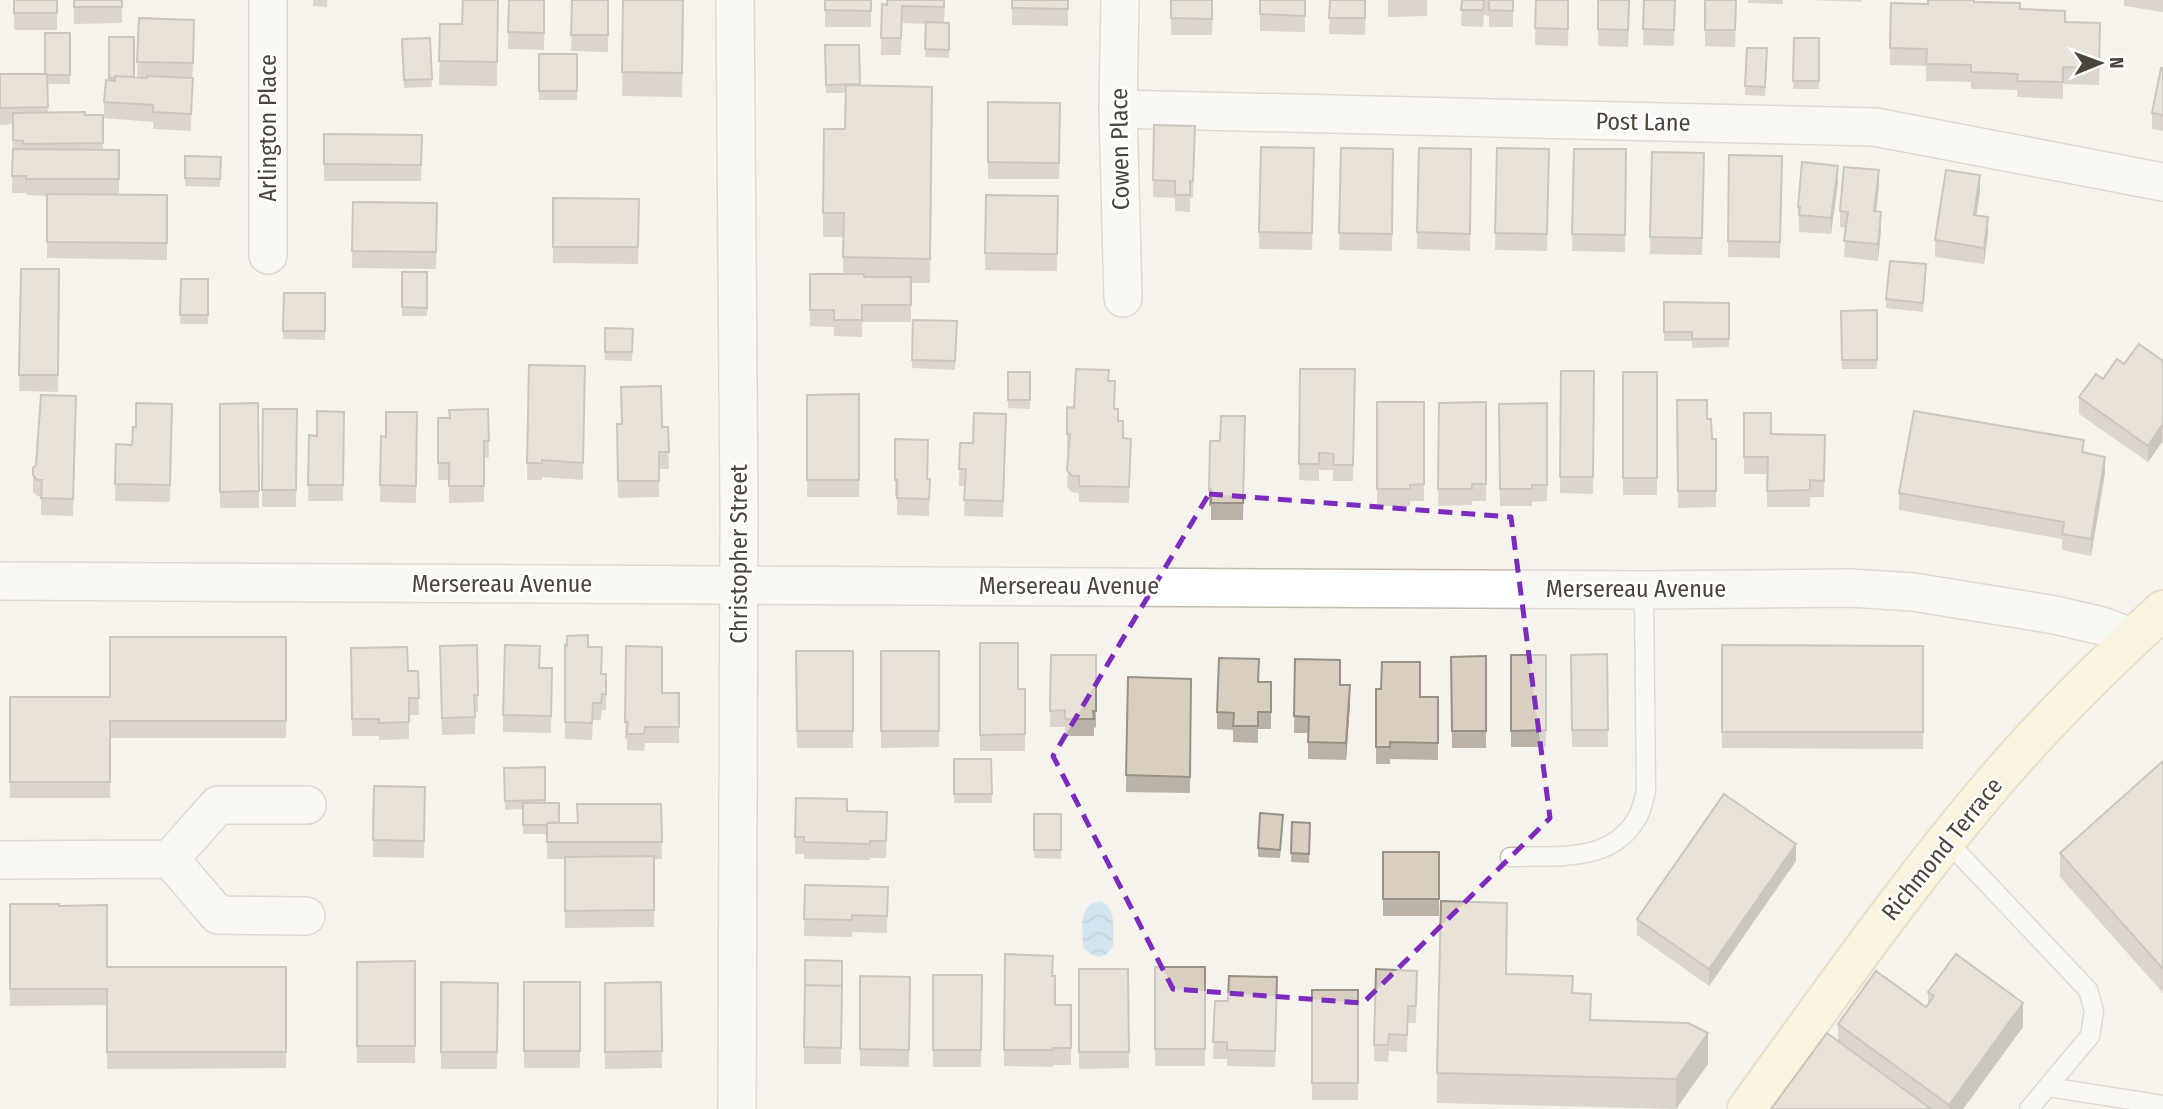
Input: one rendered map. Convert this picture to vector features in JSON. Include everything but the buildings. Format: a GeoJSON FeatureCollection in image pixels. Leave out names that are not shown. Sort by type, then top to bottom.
{"type":"FeatureCollection","features":[{"type":"Feature","properties":{"kind":"main road","name":"Richmond Terrace"},"geometry":{"type":"LineString","coordinates":[[1747,1109],[1873,935],[1988,789],[2084,686],[2163,610]]}},
{"type":"Feature","properties":{"kind":"street","name":"Arlington Place"},"geometry":{"type":"LineString","coordinates":[[268,0],[268,255]]}},
{"type":"Feature","properties":{"kind":"street","name":"Christopher Street"},"geometry":{"type":"LineString","coordinates":[[735,0],[739,584],[737,1109]]}},
{"type":"Feature","properties":{"kind":"street","name":"Cowen Place"},"geometry":{"type":"LineString","coordinates":[[1120,0],[1118,109],[1123,298]]}},
{"type":"Feature","properties":{"kind":"street","name":"Post Lane"},"geometry":{"type":"LineString","coordinates":[[1118,109],[1875,127],[2163,182]]}},
{"type":"Feature","properties":{"kind":"street","name":"Mersereau Avenue"},"geometry":{"type":"LineString","coordinates":[[0,581],[1644,590],[1850,588],[1913,592],[2055,615],[2102,626],[2133,638]]}},
{"type":"Feature","properties":{"kind":"street"},"geometry":{"type":"LineString","coordinates":[[0,860],[170,859],[218,805],[307,804]]}},
{"type":"Feature","properties":{"kind":"street"},"geometry":{"type":"LineString","coordinates":[[170,859],[218,915],[306,916]]}},
{"type":"Feature","properties":{"kind":"lane"},"geometry":{"type":"LineString","coordinates":[[1510,857],[1590,854],[1614,845],[1637,818],[1646,792],[1644,590]]}},
{"type":"Feature","properties":{"kind":"lane"},"geometry":{"type":"LineString","coordinates":[[1946,840],[2088,990],[2094,1011],[2090,1036],[2029,1109]]}},
{"type":"Feature","properties":{"kind":"lane"},"geometry":{"type":"LineString","coordinates":[[2048,1087],[2163,1105]]}},
{"type":"Feature","properties":{"kind":"highlighted area"},"geometry":{"type":"Polygon","coordinates":[[[1209,494],[1511,517],[1550,818],[1363,1003],[1173,989],[1053,756],[1209,494]]]}},
{"type":"Feature","properties":{"kind":"water"},"geometry":{"type":"Polygon","coordinates":[[[1102,901],[1112,915],[1113,946],[1107,954],[1099,957],[1090,954],[1083,947],[1082,924],[1088,906],[1102,901]]]}}]}
